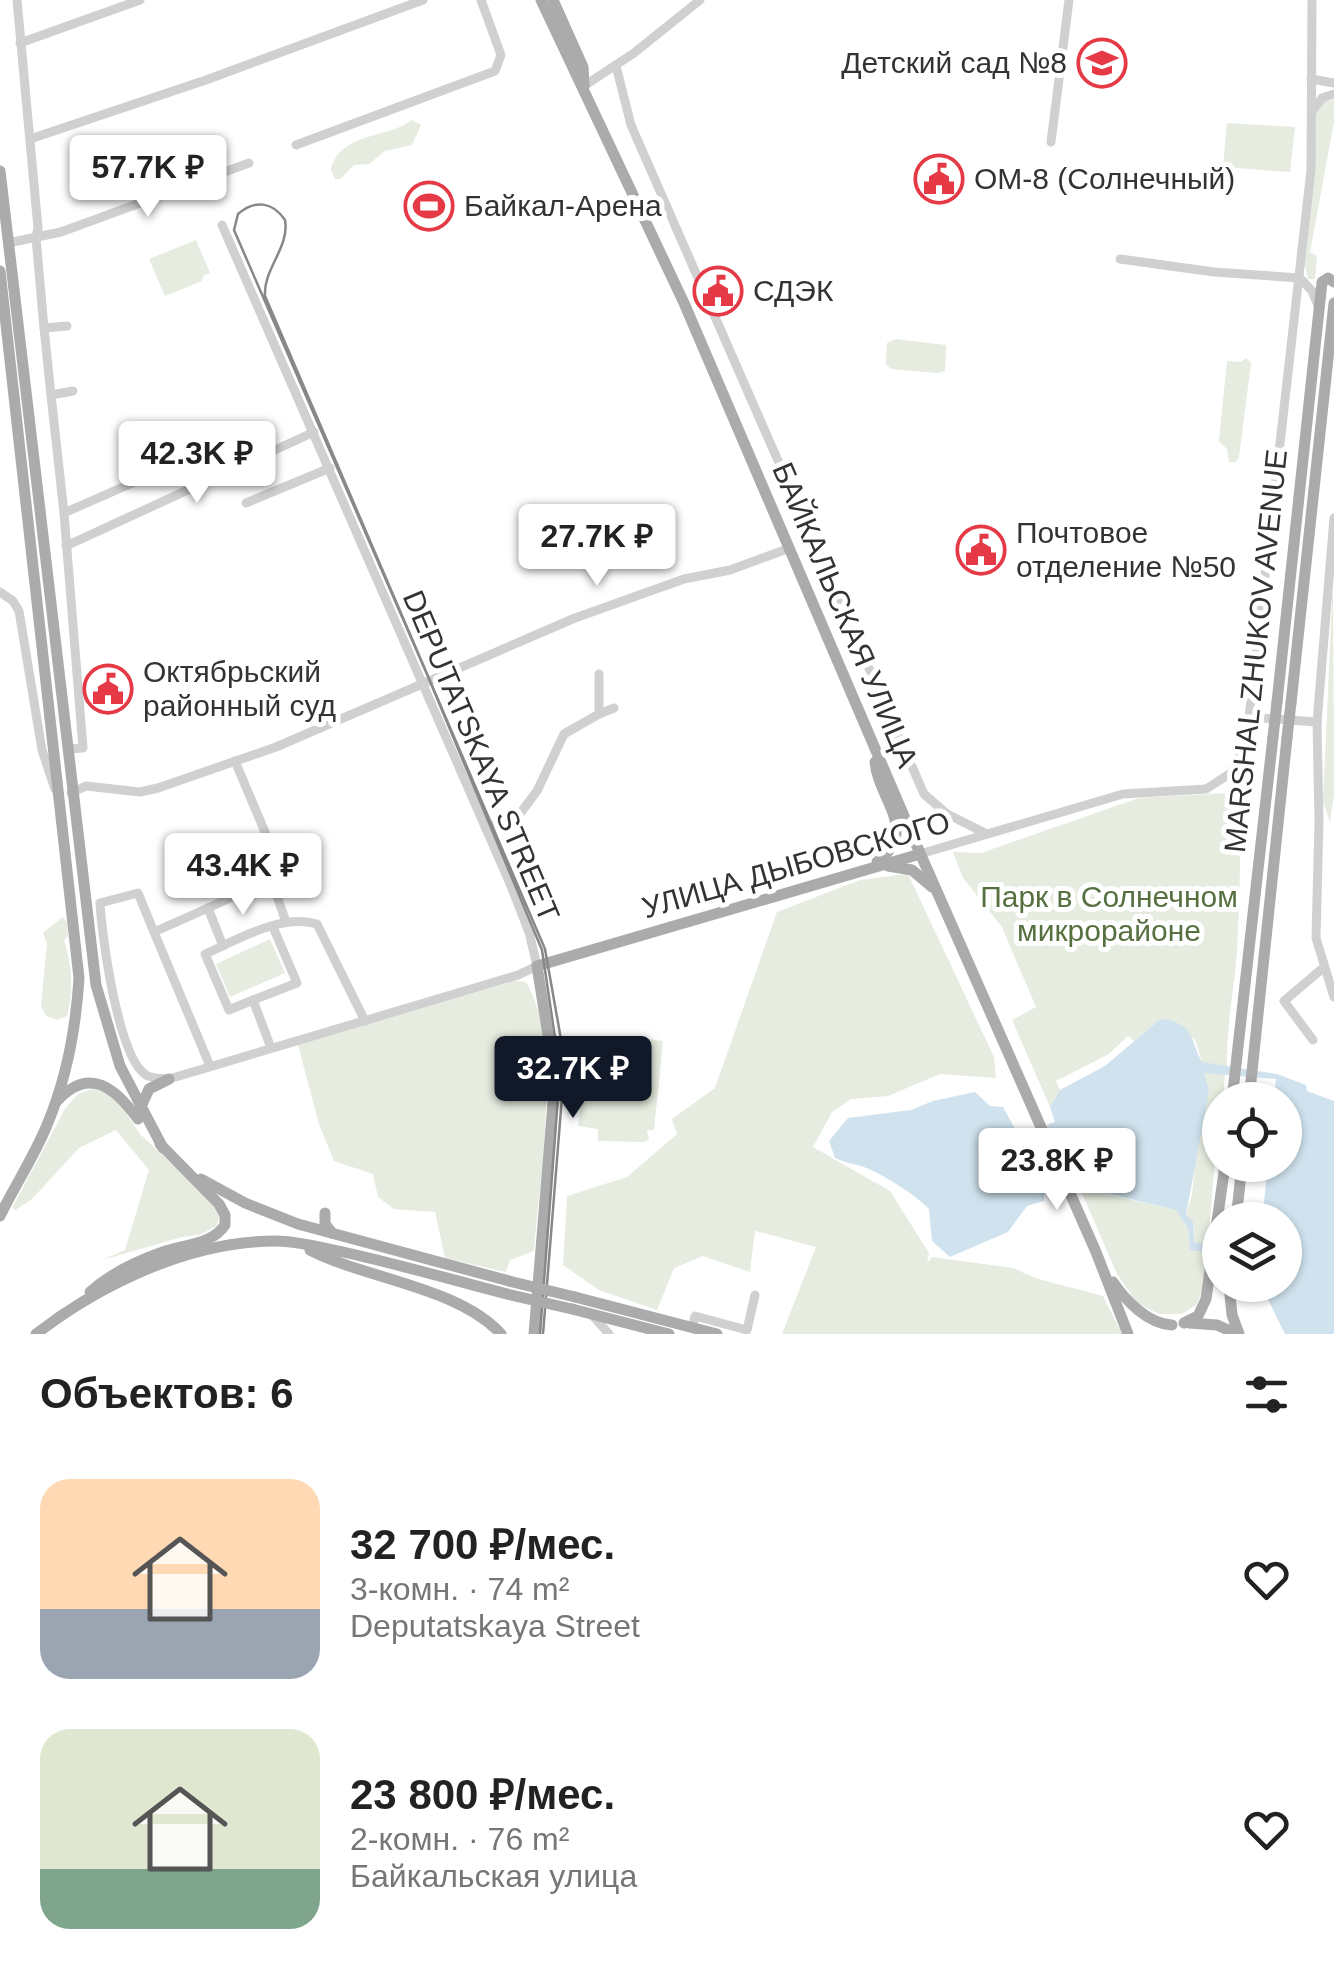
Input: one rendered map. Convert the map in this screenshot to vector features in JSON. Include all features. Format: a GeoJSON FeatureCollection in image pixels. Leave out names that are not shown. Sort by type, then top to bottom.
{"type":"FeatureCollection","features":[{"type":"Feature","properties":{"kind":"main road"},"geometry":{"type":"LineString","coordinates":[[541,0],[572,72],[584,86]]}},
{"type":"Feature","properties":{"kind":"main road"},"geometry":{"type":"LineString","coordinates":[[553,0],[584,67],[584,86]]}},
{"type":"Feature","properties":{"kind":"main road","name":"БАЙКАЛЬСКАЯ УЛИЦА"},"geometry":{"type":"LineString","coordinates":[[584,86],[684,303],[936,891],[1096,1252]]}},
{"type":"Feature","properties":{"kind":"main road"},"geometry":{"type":"LineString","coordinates":[[0,171],[48,748],[58,796],[79,978],[55,1104],[0,1216]]}},
{"type":"Feature","properties":{"kind":"main road"},"geometry":{"type":"LineString","coordinates":[[0,271],[14,346],[75,792],[100,1003],[120,1066],[163,1148]]}},
{"type":"Feature","properties":{"kind":"main road","name":"MARSHAL ZHUKOV AVENUE"},"geometry":{"type":"LineString","coordinates":[[1234,1082],[1322,282],[1328,278],[1334,282]]}},
{"type":"Feature","properties":{"kind":"main road","name":"MARSHAL ZHUKOV AVENUE"},"geometry":{"type":"LineString","coordinates":[[1251,1082],[1334,303]]}},
{"type":"Feature","properties":{"kind":"main road"},"geometry":{"type":"LineString","coordinates":[[874,748],[876,773],[897,826],[892,848],[874,866]]}},
{"type":"Feature","properties":{"kind":"main road","name":"УЛИЦА ДЫБОВСКОГО"},"geometry":{"type":"LineString","coordinates":[[537,966],[920,854]]}},
{"type":"Feature","properties":{"kind":"main road"},"geometry":{"type":"LineString","coordinates":[[874,866],[912,870],[936,891]]}},
{"type":"Feature","properties":{"kind":"main road","name":"DEPUTATSKAYA STREET"},"geometry":{"type":"LineString","coordinates":[[534,1334],[555,1079],[537,966]]}},
{"type":"Feature","properties":{"kind":"main road"},"geometry":{"type":"LineString","coordinates":[[140,1109],[149,1088],[169,1079]]}},
{"type":"Feature","properties":{"kind":"main road"},"geometry":{"type":"LineString","coordinates":[[55,1104],[76,1087],[88,1083],[104,1085],[119,1094],[163,1148],[223,1210],[226,1222],[213,1238],[160,1253],[105,1278],[70,1310]]}},
{"type":"Feature","properties":{"kind":"main road"},"geometry":{"type":"LineString","coordinates":[[192,1174],[263,1211],[508,1288]]}},
{"type":"Feature","properties":{"kind":"main road"},"geometry":{"type":"LineString","coordinates":[[1155,1334],[1196,1318],[1205,1304],[1214,1262],[1222,1182]]}},
{"type":"Feature","properties":{"kind":"main road"},"geometry":{"type":"LineString","coordinates":[[325,1213],[328,1230],[345,1239]]}},
{"type":"Feature","properties":{"kind":"main road"},"geometry":{"type":"LineString","coordinates":[[400,1240],[409,1254]]}},
{"type":"Feature","properties":{"kind":"main road"},"geometry":{"type":"LineString","coordinates":[[36,1334],[120,1282],[186,1256],[272,1241],[358,1255],[716,1334]]}},
{"type":"Feature","properties":{"kind":"main road"},"geometry":{"type":"LineString","coordinates":[[297,1244],[334,1262],[428,1292],[486,1320],[501,1334]]}},
{"type":"Feature","properties":{"kind":"main road"},"geometry":{"type":"LineString","coordinates":[[1096,1252],[1129,1302],[1161,1324],[1209,1324],[1238,1334]]}},
{"type":"Feature","properties":{"kind":"main road"},"geometry":{"type":"LineString","coordinates":[[1096,1252],[1128,1334]]}},
{"type":"Feature","properties":{"kind":"main road"},"geometry":{"type":"LineString","coordinates":[[1231,1302],[1238,1334]]}},
{"type":"Feature","properties":{"kind":"main road"},"geometry":{"type":"LineString","coordinates":[[573,1303],[591,1314],[617,1314],[631,1329],[669,1334]]}},
{"type":"Feature","properties":{"kind":"street"},"geometry":{"type":"LineString","coordinates":[[16,0],[83,748],[68,749]]}},
{"type":"Feature","properties":{"kind":"street"},"geometry":{"type":"LineString","coordinates":[[20,43],[140,0]]}},
{"type":"Feature","properties":{"kind":"street"},"geometry":{"type":"LineString","coordinates":[[30,139],[206,80],[423,0]]}},
{"type":"Feature","properties":{"kind":"street"},"geometry":{"type":"LineString","coordinates":[[296,144],[495,71],[500,55],[481,0]]}},
{"type":"Feature","properties":{"kind":"street"},"geometry":{"type":"LineString","coordinates":[[584,86],[700,0]]}},
{"type":"Feature","properties":{"kind":"street"},"geometry":{"type":"LineString","coordinates":[[1051,142],[1069,0]]}},
{"type":"Feature","properties":{"kind":"street","name":"УЛИЦА ДЫБОВСКОГО"},"geometry":{"type":"LineString","coordinates":[[920,854],[1123,794],[1197,790],[1218,784],[1240,758],[1249,717],[1311,170],[1312,0]]}},
{"type":"Feature","properties":{"kind":"street"},"geometry":{"type":"LineString","coordinates":[[616,66],[631,125],[924,794],[947,814],[989,835]]}},
{"type":"Feature","properties":{"kind":"street"},"geometry":{"type":"LineString","coordinates":[[1311,79],[1334,83]]}},
{"type":"Feature","properties":{"kind":"street"},"geometry":{"type":"LineString","coordinates":[[1312,113],[1322,98],[1334,94]]}},
{"type":"Feature","properties":{"kind":"street"},"geometry":{"type":"LineString","coordinates":[[8,243],[61,232],[249,162]]}},
{"type":"Feature","properties":{"kind":"street","name":"DEPUTATSKAYA STREET"},"geometry":{"type":"LineString","coordinates":[[222,225],[486,828],[530,932],[537,966]]}},
{"type":"Feature","properties":{"kind":"street"},"geometry":{"type":"LineString","coordinates":[[1120,259],[1214,272],[1300,278],[1312,291],[1320,310]]}},
{"type":"Feature","properties":{"kind":"street"},"geometry":{"type":"LineString","coordinates":[[44,328],[66,326]]}},
{"type":"Feature","properties":{"kind":"street"},"geometry":{"type":"LineString","coordinates":[[51,395],[73,391]]}},
{"type":"Feature","properties":{"kind":"street"},"geometry":{"type":"LineString","coordinates":[[66,546],[314,432]]}},
{"type":"Feature","properties":{"kind":"street"},"geometry":{"type":"LineString","coordinates":[[64,513],[173,464],[172,452]]}},
{"type":"Feature","properties":{"kind":"street"},"geometry":{"type":"LineString","coordinates":[[246,503],[330,468]]}},
{"type":"Feature","properties":{"kind":"street"},"geometry":{"type":"LineString","coordinates":[[1334,518],[1316,722],[1316,938],[1322,968],[1334,997]]}},
{"type":"Feature","properties":{"kind":"street"},"geometry":{"type":"LineString","coordinates":[[1308,544],[1331,547]]}},
{"type":"Feature","properties":{"kind":"street"},"geometry":{"type":"LineString","coordinates":[[58,796],[86,786],[140,792],[235,761],[276,747],[574,618],[675,582],[730,570],[790,548]]}},
{"type":"Feature","properties":{"kind":"street"},"geometry":{"type":"LineString","coordinates":[[0,592],[19,611],[48,748]]}},
{"type":"Feature","properties":{"kind":"street"},"geometry":{"type":"LineString","coordinates":[[599,674],[600,714]]}},
{"type":"Feature","properties":{"kind":"street"},"geometry":{"type":"LineString","coordinates":[[486,828],[519,814],[537,791],[564,734],[614,708]]}},
{"type":"Feature","properties":{"kind":"street"},"geometry":{"type":"LineString","coordinates":[[1249,717],[1316,722]]}},
{"type":"Feature","properties":{"kind":"street"},"geometry":{"type":"LineString","coordinates":[[235,761],[274,850],[272,879],[286,922]]}},
{"type":"Feature","properties":{"kind":"street"},"geometry":{"type":"LineString","coordinates":[[154,932],[272,879]]}},
{"type":"Feature","properties":{"kind":"street"},"geometry":{"type":"LineString","coordinates":[[169,1079],[148,1077],[137,1066],[115,1002],[100,903],[138,893],[210,1066]]}},
{"type":"Feature","properties":{"kind":"street"},"geometry":{"type":"LineString","coordinates":[[86,896],[100,913]]}},
{"type":"Feature","properties":{"kind":"street"},"geometry":{"type":"LineString","coordinates":[[208,908],[223,946]]}},
{"type":"Feature","properties":{"kind":"street"},"geometry":{"type":"LineString","coordinates":[[272,927],[296,982],[228,1010],[205,954],[223,946],[272,927],[286,922],[306,920],[318,924],[365,1021]]}},
{"type":"Feature","properties":{"kind":"street","name":"УЛИЦА ДЫБОВСКОГО"},"geometry":{"type":"LineString","coordinates":[[169,1079],[537,966]]}},
{"type":"Feature","properties":{"kind":"street"},"geometry":{"type":"LineString","coordinates":[[1313,1040],[1284,1002],[1322,968]]}},
{"type":"Feature","properties":{"kind":"street"},"geometry":{"type":"LineString","coordinates":[[253,1000],[272,1048]]}},
{"type":"Feature","properties":{"kind":"street"},"geometry":{"type":"LineString","coordinates":[[692,1328],[695,1316],[747,1330],[756,1296]]}},
{"type":"Feature","properties":{"kind":"street"},"geometry":{"type":"LineString","coordinates":[[591,1314],[609,1334]]}},
{"type":"Feature","properties":{"kind":"green space"},"geometry":{"type":"Polygon","coordinates":[[[1334,100],[1334,122],[1310,252],[1317,256],[1315,279],[1308,279],[1305,265],[1314,178],[1315,113],[1323,102],[1334,100]]]}},
{"type":"Feature","properties":{"kind":"green space"},"geometry":{"type":"Polygon","coordinates":[[[412,120],[421,125],[412,145],[385,151],[369,164],[354,165],[335,179],[331,169],[344,148],[412,120]]]}},
{"type":"Feature","properties":{"kind":"green space"},"geometry":{"type":"Polygon","coordinates":[[[1227,123],[1295,127],[1290,172],[1223,167],[1227,123]]]}},
{"type":"Feature","properties":{"kind":"green space"},"geometry":{"type":"Polygon","coordinates":[[[196,240],[210,273],[202,281],[165,296],[149,259],[196,240]]]}},
{"type":"Feature","properties":{"kind":"green space"},"geometry":{"type":"Polygon","coordinates":[[[895,339],[946,345],[945,371],[891,369],[886,364],[887,343],[895,339]]]}},
{"type":"Feature","properties":{"kind":"green space"},"geometry":{"type":"Polygon","coordinates":[[[1246,358],[1251,363],[1239,457],[1236,462],[1229,462],[1227,449],[1219,441],[1227,361],[1241,362],[1246,358]]]}},
{"type":"Feature","properties":{"kind":"green space"},"geometry":{"type":"Polygon","coordinates":[[[1333,579],[1334,794],[1330,822],[1323,802],[1333,579]]]}},
{"type":"Feature","properties":{"kind":"green space","name":"Парк в Солнечном микрорайоне"},"geometry":{"type":"Polygon","coordinates":[[[1226,793],[1241,804],[1238,933],[1227,1067],[1202,1062],[1195,1039],[1159,1020],[1134,1041],[1128,1036],[1109,1054],[1056,1081],[1060,1090],[1050,1107],[1012,1020],[1036,1007],[1002,927],[963,878],[953,852],[981,853],[1139,798],[1226,793]]]}},
{"type":"Feature","properties":{"kind":"green space"},"geometry":{"type":"Polygon","coordinates":[[[908,874],[994,1057],[996,1078],[940,1074],[888,1096],[851,1099],[832,1112],[813,1147],[890,1191],[929,1253],[927,1263],[932,1257],[1013,1268],[1035,1278],[1103,1296],[1122,1334],[782,1334],[816,1247],[755,1231],[750,1272],[703,1256],[674,1268],[657,1310],[599,1290],[563,1265],[567,1196],[627,1177],[677,1134],[672,1119],[715,1088],[777,912],[860,880],[908,874]]]}},
{"type":"Feature","properties":{"kind":"green space"},"geometry":{"type":"Polygon","coordinates":[[[63,917],[67,923],[68,936],[64,940],[71,987],[67,1016],[57,1020],[46,1016],[41,1006],[47,943],[43,933],[63,917]]]}},
{"type":"Feature","properties":{"kind":"green space"},"geometry":{"type":"Polygon","coordinates":[[[270,939],[285,973],[230,997],[216,964],[270,939]]]}},
{"type":"Feature","properties":{"kind":"green space"},"geometry":{"type":"Polygon","coordinates":[[[514,981],[526,982],[537,1008],[544,1040],[546,1113],[534,1251],[510,1260],[506,1272],[445,1258],[435,1212],[394,1209],[378,1197],[373,1174],[334,1161],[319,1124],[298,1045],[514,981]]]}},
{"type":"Feature","properties":{"kind":"green space"},"geometry":{"type":"Polygon","coordinates":[[[630,1037],[663,1041],[654,1130],[647,1130],[649,1140],[644,1142],[598,1141],[598,1129],[578,1126],[583,1084],[605,1091],[601,1066],[611,1064],[609,1043],[628,1045],[630,1037]]]}},
{"type":"Feature","properties":{"kind":"green space"},"geometry":{"type":"Polygon","coordinates":[[[1204,1072],[1225,1074],[1224,1082],[1203,1082],[1204,1072]]]}},
{"type":"Feature","properties":{"kind":"green space"},"geometry":{"type":"Polygon","coordinates":[[[92,1089],[103,1091],[121,1105],[140,1134],[217,1206],[217,1226],[199,1235],[102,1260],[125,1250],[149,1170],[116,1130],[79,1148],[31,1200],[15,1210],[12,1208],[65,1109],[78,1094],[92,1089]]]}},
{"type":"Feature","properties":{"kind":"green space"},"geometry":{"type":"Polygon","coordinates":[[[1202,1092],[1202,1182],[1213,1182],[1212,1202],[1202,1202],[1202,1243],[1194,1242],[1193,1221],[1186,1215],[1192,1194],[1202,1092]]]}},
{"type":"Feature","properties":{"kind":"green space"},"geometry":{"type":"Polygon","coordinates":[[[1064,1140],[1094,1191],[1176,1210],[1188,1229],[1190,1250],[1202,1252],[1202,1292],[1196,1305],[1182,1314],[1159,1314],[1137,1303],[1117,1274],[1063,1149],[1067,1151],[1064,1140]]]}},
{"type":"Feature","properties":{"kind":"water"},"geometry":{"type":"Polygon","coordinates":[[[1159,1020],[1183,1026],[1202,1062],[1277,1074],[1298,1082],[1204,1073],[1202,1129],[1186,1215],[1193,1221],[1194,1242],[1202,1243],[1202,1252],[1190,1250],[1188,1229],[1176,1210],[1085,1188],[1064,1140],[1028,1155],[1044,1187],[1044,1201],[1027,1206],[1008,1232],[950,1257],[932,1241],[929,1209],[923,1203],[875,1172],[835,1158],[829,1141],[848,1118],[911,1110],[975,1092],[990,1106],[1003,1107],[1019,1136],[1055,1122],[1050,1107],[1060,1090],[1105,1066],[1159,1020]]]}},
{"type":"Feature","properties":{"kind":"water"},"geometry":{"type":"Polygon","coordinates":[[[1302,1083],[1307,1091],[1334,1101],[1334,1334],[1285,1334],[1269,1302],[1302,1302],[1302,1202],[1264,1202],[1266,1182],[1302,1182],[1302,1083]]]}},
{"type":"Feature","properties":{"kind":"tram line"},"geometry":{"type":"LineString","coordinates":[[540,1334],[560,1071],[542,950],[234,230],[238,214],[251,206],[269,206],[285,220],[284,239],[268,277],[265,296],[545,949],[564,1072],[543,1334]]}},
{"type":"Feature","properties":{"kind":"place","name":"Детский сад №8"},"geometry":{"type":"Point","coordinates":[1102,63]}},
{"type":"Feature","properties":{"kind":"place","name":"ОМ-8 (Солнечный)"},"geometry":{"type":"Point","coordinates":[939,179]}},
{"type":"Feature","properties":{"kind":"place","name":"Байкал-Арена"},"geometry":{"type":"Point","coordinates":[429,206]}},
{"type":"Feature","properties":{"kind":"place","name":"СДЭК"},"geometry":{"type":"Point","coordinates":[718,291]}},
{"type":"Feature","properties":{"kind":"place","name":"Почтовое отделение №50"},"geometry":{"type":"Point","coordinates":[981,550]}},
{"type":"Feature","properties":{"kind":"place","name":"Октябрьский районный суд"},"geometry":{"type":"Point","coordinates":[108,689]}}]}
